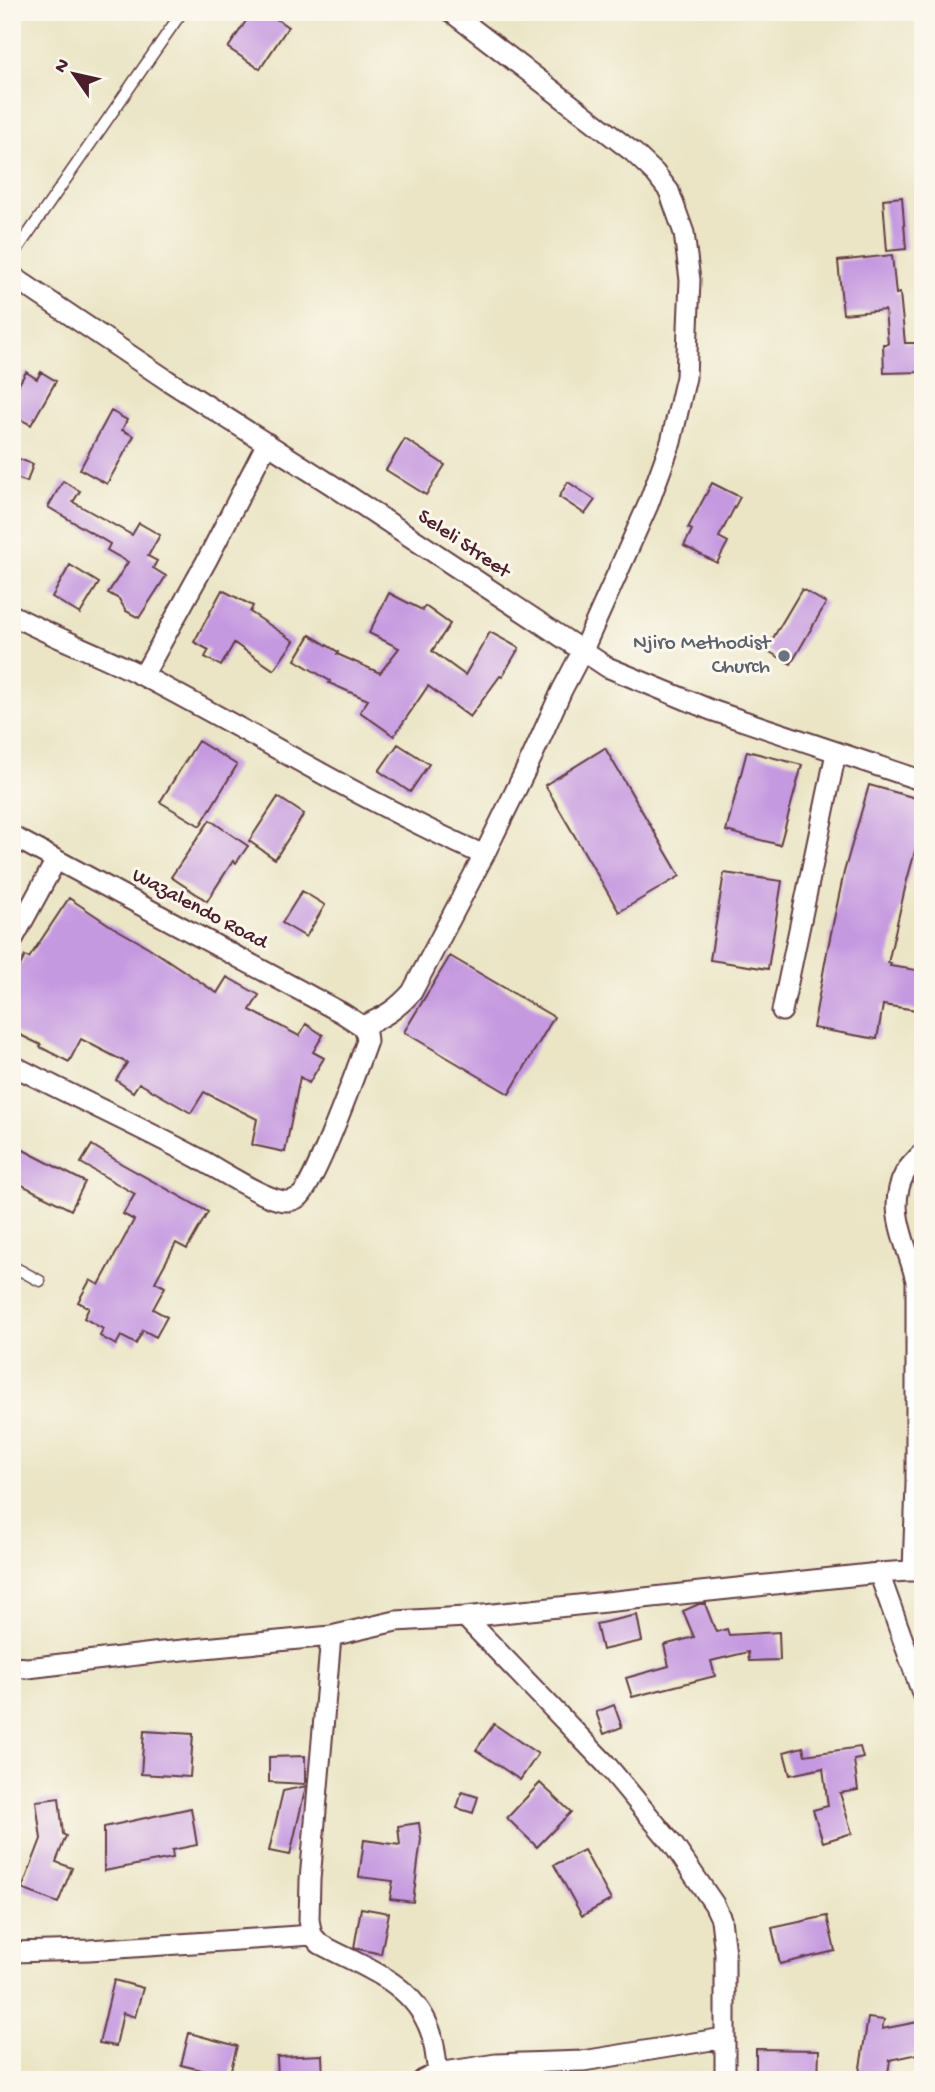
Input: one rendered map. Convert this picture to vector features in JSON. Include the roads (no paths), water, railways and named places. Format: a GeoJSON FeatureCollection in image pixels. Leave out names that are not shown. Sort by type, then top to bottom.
{"type":"FeatureCollection","features":[{"type":"Feature","properties":{"kind":"street"},"geometry":{"type":"LineString","coordinates":[[12,1065],[278,1200],[289,1201],[305,1191],[368,1041],[362,1026],[379,1020],[397,1008],[411,992],[484,855],[532,757],[648,505],[671,442],[686,377],[690,280],[684,233],[669,191],[634,153],[451,12]]}},
{"type":"Feature","properties":{"kind":"street","name":"Seleli Street"},"geometry":{"type":"LineString","coordinates":[[12,276],[607,667],[710,710],[923,781]]}},
{"type":"Feature","properties":{"kind":"street"},"geometry":{"type":"LineString","coordinates":[[143,676],[267,443]]}},
{"type":"Feature","properties":{"kind":"street"},"geometry":{"type":"LineString","coordinates":[[12,615],[143,676],[377,802],[484,855]]}},
{"type":"Feature","properties":{"kind":"street"},"geometry":{"type":"LineString","coordinates":[[782,1011],[836,753]]}},
{"type":"Feature","properties":{"kind":"street","name":"Wazalendo Road"},"geometry":{"type":"LineString","coordinates":[[12,836],[362,1026]]}},
{"type":"Feature","properties":{"kind":"street"},"geometry":{"type":"LineString","coordinates":[[12,941],[56,860]]}},
{"type":"Feature","properties":{"kind":"street"},"geometry":{"type":"LineString","coordinates":[[12,1667],[28,1668],[331,1636],[396,1621],[464,1617],[918,1571],[916,1484],[919,1281],[897,1220],[896,1201],[905,1173],[923,1152]]}},
{"type":"Feature","properties":{"kind":"street"},"geometry":{"type":"LineString","coordinates":[[879,1573],[923,1696]]}},
{"type":"Feature","properties":{"kind":"street"},"geometry":{"type":"LineString","coordinates":[[464,1617],[605,1763],[674,1846],[714,1904],[721,1919],[725,1954],[725,2080]]}},
{"type":"Feature","properties":{"kind":"street"},"geometry":{"type":"LineString","coordinates":[[331,1636],[310,1880],[309,1920],[312,1935],[320,1944],[392,1980],[415,2002],[430,2030],[431,2077],[496,2064],[583,2061],[724,2038]]}},
{"type":"Feature","properties":{"kind":"street"},"geometry":{"type":"LineString","coordinates":[[12,1952],[89,1950],[312,1935]]}},
{"type":"Feature","properties":{"kind":"lane"},"geometry":{"type":"LineString","coordinates":[[12,257],[181,12]]}},
{"type":"Feature","properties":{"kind":"lane"},"geometry":{"type":"LineString","coordinates":[[12,1266],[40,1281]]}},
{"type":"Feature","properties":{"kind":"place","name":"Njiro Methodist Church"},"geometry":{"type":"Point","coordinates":[784,656]}}]}
